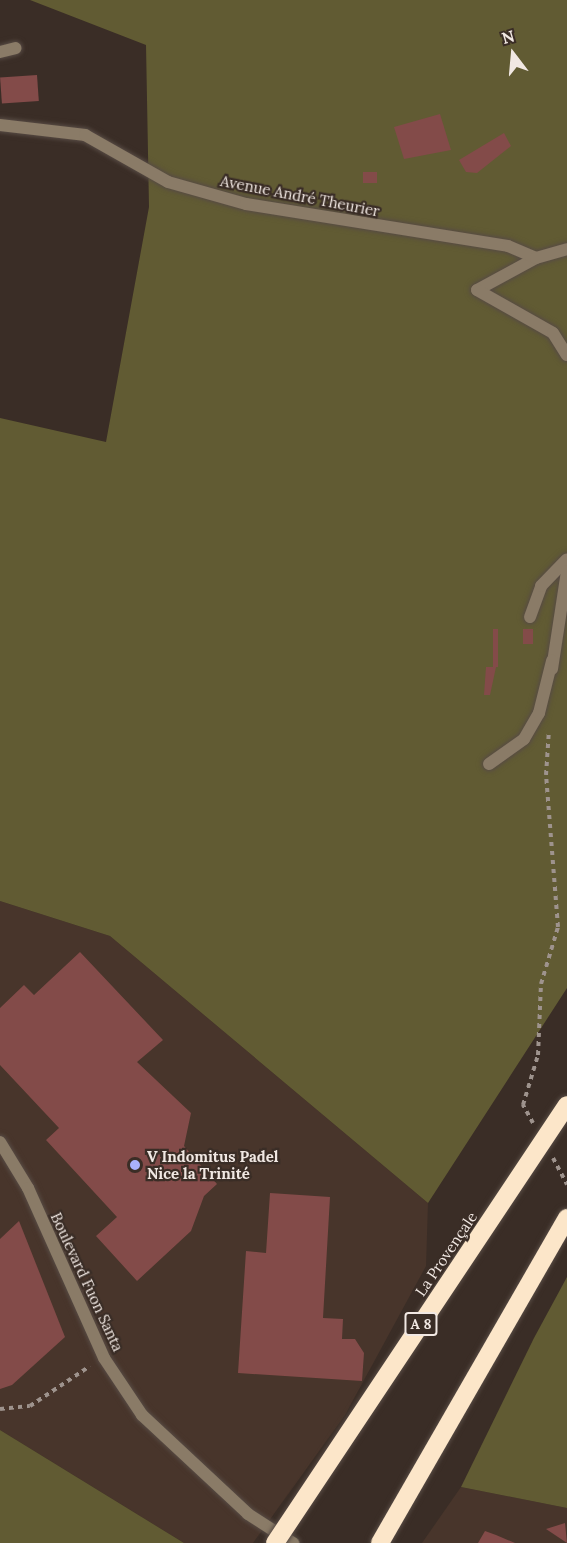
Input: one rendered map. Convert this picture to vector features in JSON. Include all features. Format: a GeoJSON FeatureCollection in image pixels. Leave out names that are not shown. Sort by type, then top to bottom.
{"type":"FeatureCollection","features":[{"type":"Feature","properties":{"kind":"highway","name":"La Provençale"},"geometry":{"type":"LineString","coordinates":[[275,1543],[567,1105]]}},
{"type":"Feature","properties":{"kind":"highway"},"geometry":{"type":"LineString","coordinates":[[380,1543],[567,1218]]}},
{"type":"Feature","properties":{"kind":"street"},"geometry":{"type":"LineString","coordinates":[[0,52],[16,48]]}},
{"type":"Feature","properties":{"kind":"street","name":"Avenue André Theurier"},"geometry":{"type":"LineString","coordinates":[[0,125],[85,135],[168,182],[246,204],[508,246],[536,258]]}},
{"type":"Feature","properties":{"kind":"street"},"geometry":{"type":"LineString","coordinates":[[567,249],[536,258],[477,290],[553,333],[567,354]]}},
{"type":"Feature","properties":{"kind":"street"},"geometry":{"type":"LineString","coordinates":[[530,617],[541,586],[567,559]]}},
{"type":"Feature","properties":{"kind":"street"},"geometry":{"type":"LineString","coordinates":[[489,764],[524,739],[539,712],[552,661],[567,571]]}},
{"type":"Feature","properties":{"kind":"street"},"geometry":{"type":"LineString","coordinates":[[552,661],[552,688]]}},
{"type":"Feature","properties":{"kind":"street","name":"Boulevard Fuon Santa"},"geometry":{"type":"LineString","coordinates":[[0,1142],[28,1188],[104,1358],[142,1415],[248,1514],[293,1543]]}},
{"type":"Feature","properties":{"kind":"path"},"geometry":{"type":"LineString","coordinates":[[540,1134],[524,1105],[538,1055],[542,984],[558,927],[546,774],[550,721]]}},
{"type":"Feature","properties":{"kind":"path"},"geometry":{"type":"LineString","coordinates":[[551,1154],[567,1184]]}},
{"type":"Feature","properties":{"kind":"path"},"geometry":{"type":"LineString","coordinates":[[0,1409],[30,1406],[104,1358]]}},
{"type":"Feature","properties":{"kind":"shaded area"},"geometry":{"type":"Polygon","coordinates":[[[30,0],[567,0],[567,988],[428,1203],[110,936],[0,901],[0,418],[106,442],[149,207],[146,45],[30,0]]]}},
{"type":"Feature","properties":{"kind":"shaded area"},"geometry":{"type":"Polygon","coordinates":[[[0,901],[110,936],[428,1203],[426,1266],[345,1415],[253,1543],[184,1543],[0,1430],[0,901]]]}},
{"type":"Feature","properties":{"kind":"shaded area"},"geometry":{"type":"Polygon","coordinates":[[[567,1277],[567,1508],[461,1487],[534,1338],[567,1277]]]}},
{"type":"Feature","properties":{"kind":"shaded area"},"geometry":{"type":"Polygon","coordinates":[[[0,1430],[184,1543],[0,1543],[0,1430]]]}},
{"type":"Feature","properties":{"kind":"shaded area"},"geometry":{"type":"Polygon","coordinates":[[[461,1487],[567,1508],[567,1543],[422,1543],[461,1487]]]}},
{"type":"Feature","properties":{"kind":"building"},"geometry":{"type":"Polygon","coordinates":[[[37,75],[39,101],[2,104],[0,78],[37,75]]]}},
{"type":"Feature","properties":{"kind":"building"},"geometry":{"type":"Polygon","coordinates":[[[440,114],[451,150],[404,159],[394,127],[440,114]]]}},
{"type":"Feature","properties":{"kind":"building"},"geometry":{"type":"Polygon","coordinates":[[[504,133],[511,146],[477,173],[466,172],[459,160],[504,133]]]}},
{"type":"Feature","properties":{"kind":"building"},"geometry":{"type":"Polygon","coordinates":[[[363,172],[377,172],[377,183],[363,183],[363,172]]]}},
{"type":"Feature","properties":{"kind":"building"},"geometry":{"type":"Polygon","coordinates":[[[493,629],[498,629],[498,667],[493,667],[493,629]]]}},
{"type":"Feature","properties":{"kind":"building"},"geometry":{"type":"Polygon","coordinates":[[[523,629],[533,629],[533,644],[523,644],[523,629]]]}},
{"type":"Feature","properties":{"kind":"building"},"geometry":{"type":"Polygon","coordinates":[[[486,667],[496,667],[490,695],[484,695],[486,667]]]}},
{"type":"Feature","properties":{"kind":"building"},"geometry":{"type":"Polygon","coordinates":[[[80,952],[163,1040],[137,1062],[191,1113],[184,1146],[217,1184],[204,1196],[191,1231],[137,1281],[96,1236],[117,1217],[46,1140],[59,1128],[0,1065],[0,1008],[24,985],[34,995],[80,952]]]}},
{"type":"Feature","properties":{"kind":"building"},"geometry":{"type":"Polygon","coordinates":[[[270,1193],[330,1197],[323,1318],[343,1319],[342,1339],[355,1339],[364,1353],[362,1381],[238,1373],[246,1251],[266,1253],[270,1193]]]}},
{"type":"Feature","properties":{"kind":"building"},"geometry":{"type":"Polygon","coordinates":[[[19,1221],[65,1337],[12,1385],[0,1389],[0,1239],[19,1221]]]}},
{"type":"Feature","properties":{"kind":"building"},"geometry":{"type":"Polygon","coordinates":[[[565,1523],[567,1543],[546,1529],[565,1523]]]}},
{"type":"Feature","properties":{"kind":"building"},"geometry":{"type":"Polygon","coordinates":[[[485,1531],[496,1535],[515,1543],[478,1543],[485,1531]]]}},
{"type":"Feature","properties":{"kind":"place","name":"V Indomitus Padel Nice la Trinité"},"geometry":{"type":"Point","coordinates":[135,1165]}}]}
